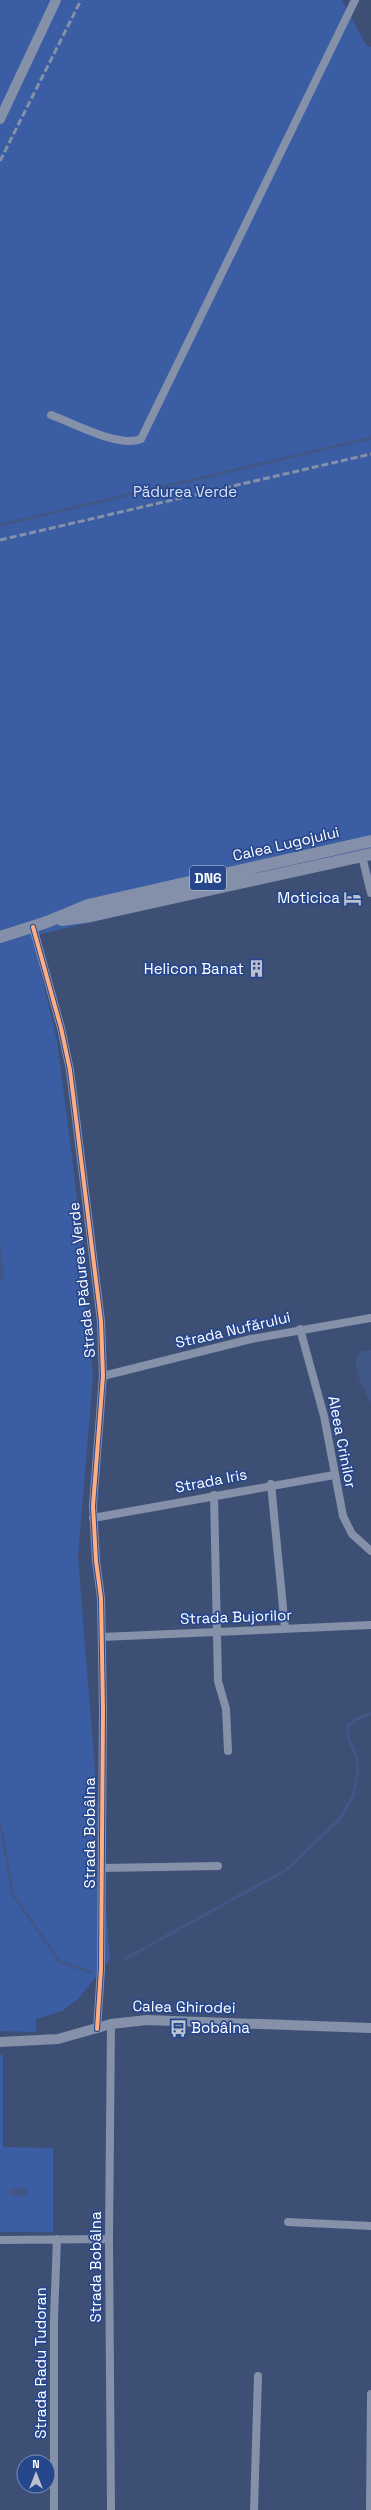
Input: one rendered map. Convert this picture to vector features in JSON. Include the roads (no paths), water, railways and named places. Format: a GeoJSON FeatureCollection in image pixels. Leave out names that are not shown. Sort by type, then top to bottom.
{"type":"FeatureCollection","features":[{"type":"Feature","properties":{"kind":"main road","name":"Calea Lugojului"},"geometry":{"type":"LineString","coordinates":[[33,927],[88,905],[371,841]]}},
{"type":"Feature","properties":{"kind":"main road","name":"Calea Lugojului"},"geometry":{"type":"LineString","coordinates":[[47,922],[91,916],[367,855]]}},
{"type":"Feature","properties":{"kind":"main road","name":"DN6"},"geometry":{"type":"LineString","coordinates":[[0,937],[33,927]]}},
{"type":"Feature","properties":{"kind":"street"},"geometry":{"type":"LineString","coordinates":[[0,119],[56,0]]}},
{"type":"Feature","properties":{"kind":"street"},"geometry":{"type":"LineString","coordinates":[[51,414],[119,441],[133,442],[141,439],[354,0]]}},
{"type":"Feature","properties":{"kind":"street"},"geometry":{"type":"LineString","coordinates":[[367,855],[371,893]]}},
{"type":"Feature","properties":{"kind":"street","name":"Strada Pădurea Verde"},"geometry":{"type":"LineString","coordinates":[[33,927],[64,1039],[74,1090],[97,1278],[103,1376],[93,1518],[101,1598],[102,1637]]}},
{"type":"Feature","properties":{"kind":"street","name":"Strada Nufărului"},"geometry":{"type":"LineString","coordinates":[[103,1376],[205,1349],[300,1329],[371,1318]]}},
{"type":"Feature","properties":{"kind":"street","name":"Aleea Crinilor"},"geometry":{"type":"LineString","coordinates":[[300,1329],[324,1416],[334,1475],[348,1528],[371,1551]]}},
{"type":"Feature","properties":{"kind":"street","name":"Strada Iris"},"geometry":{"type":"LineString","coordinates":[[93,1518],[271,1484],[334,1475]]}},
{"type":"Feature","properties":{"kind":"street"},"geometry":{"type":"LineString","coordinates":[[271,1484],[285,1628]]}},
{"type":"Feature","properties":{"kind":"street"},"geometry":{"type":"LineString","coordinates":[[214,1495],[218,1681],[226,1709],[228,1751]]}},
{"type":"Feature","properties":{"kind":"street","name":"Strada Bujorilor"},"geometry":{"type":"LineString","coordinates":[[102,1637],[371,1625]]}},
{"type":"Feature","properties":{"kind":"street","name":"Strada Bobâlna"},"geometry":{"type":"LineString","coordinates":[[97,2029],[101,1969],[102,1637]]}},
{"type":"Feature","properties":{"kind":"street"},"geometry":{"type":"LineString","coordinates":[[102,1868],[218,1866]]}},
{"type":"Feature","properties":{"kind":"street","name":"Calea Ghirodei"},"geometry":{"type":"LineString","coordinates":[[0,2042],[58,2039],[112,2024],[146,2020],[371,2028]]}},
{"type":"Feature","properties":{"kind":"street","name":"Strada Bobâlna"},"geometry":{"type":"LineString","coordinates":[[111,2510],[109,2239],[112,2024]]}},
{"type":"Feature","properties":{"kind":"street"},"geometry":{"type":"LineString","coordinates":[[288,2222],[371,2226]]}},
{"type":"Feature","properties":{"kind":"street","name":"Strada Radu Tudoran"},"geometry":{"type":"LineString","coordinates":[[54,2510],[54,2318],[57,2239]]}},
{"type":"Feature","properties":{"kind":"street"},"geometry":{"type":"LineString","coordinates":[[0,2240],[109,2239]]}},
{"type":"Feature","properties":{"kind":"street"},"geometry":{"type":"LineString","coordinates":[[254,2510],[258,2376]]}},
{"type":"Feature","properties":{"kind":"street"},"geometry":{"type":"LineString","coordinates":[[370,2510],[371,2394]]}},
{"type":"Feature","properties":{"kind":"waterway"},"geometry":{"type":"LineString","coordinates":[[0,525],[371,438]]}},
{"type":"Feature","properties":{"kind":"waterway"},"geometry":{"type":"LineString","coordinates":[[125,1959],[286,1870],[340,1819],[353,1796],[358,1772],[357,1758],[348,1737],[348,1726],[356,1719],[371,1714]]}},
{"type":"Feature","properties":{"kind":"waterway"},"geometry":{"type":"LineString","coordinates":[[0,1822],[13,1895],[60,1962],[91,1972]]}},
{"type":"Feature","properties":{"kind":"railway"},"geometry":{"type":"LineString","coordinates":[[0,161],[81,0]]}},
{"type":"Feature","properties":{"kind":"railway"},"geometry":{"type":"LineString","coordinates":[[0,540],[371,454]]}},
{"type":"Feature","properties":{"kind":"place","name":"Moticica"},"geometry":{"type":"Point","coordinates":[353,898]}},
{"type":"Feature","properties":{"kind":"place","name":"Helicon Banat"},"geometry":{"type":"Point","coordinates":[257,969]}},
{"type":"Feature","properties":{"kind":"place","name":"Bobâlna"},"geometry":{"type":"Point","coordinates":[178,2028]}},
{"type":"Feature","properties":{"kind":"park label","name":"Pădurea Verde"},"geometry":{"type":"Point","coordinates":[185,492]}}]}
